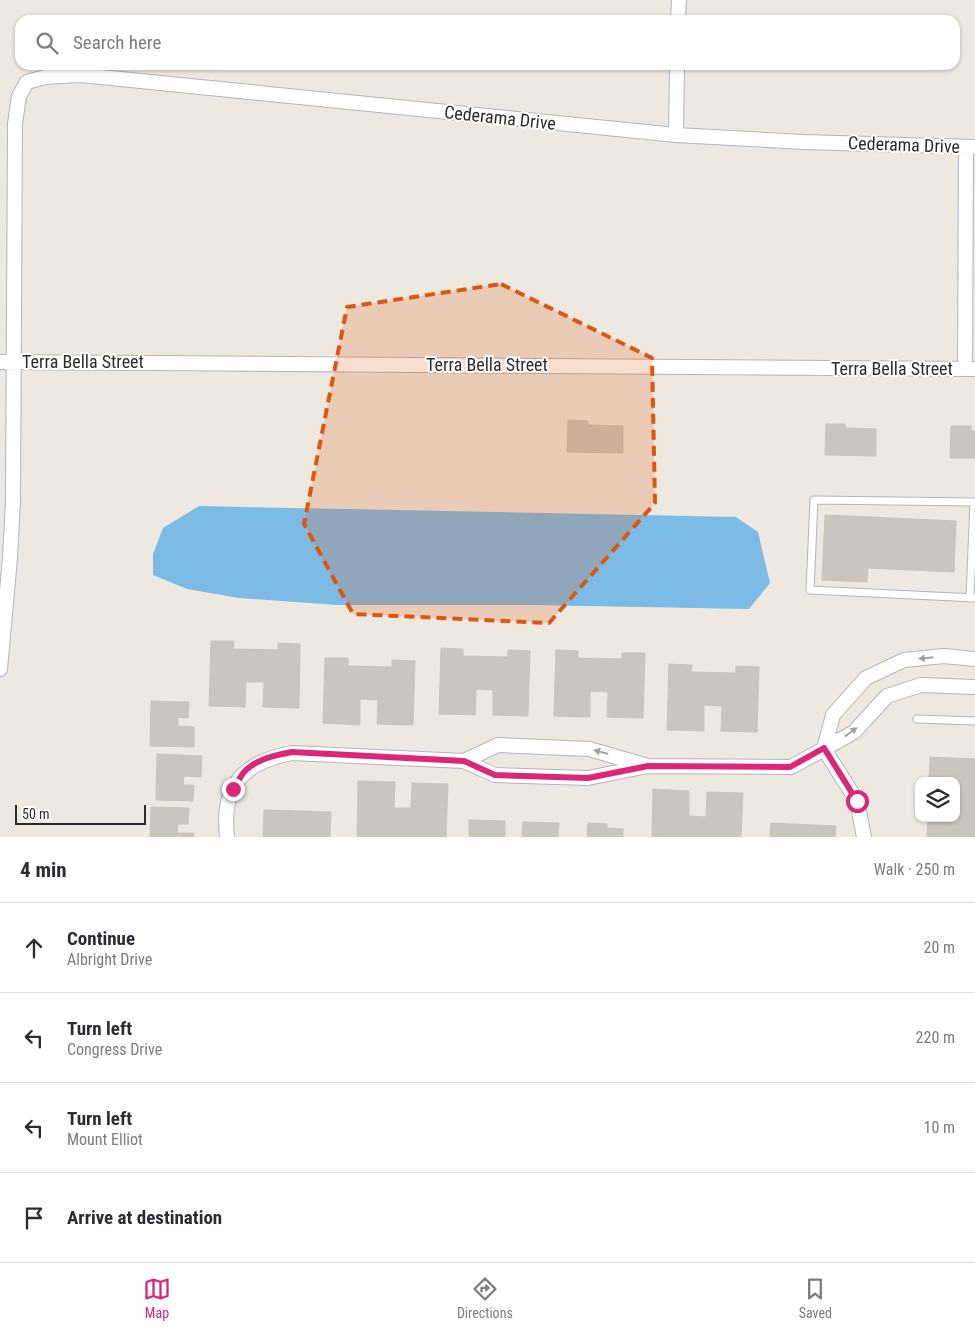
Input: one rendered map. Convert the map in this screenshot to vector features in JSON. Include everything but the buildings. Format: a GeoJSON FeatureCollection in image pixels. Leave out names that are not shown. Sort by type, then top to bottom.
{"type":"FeatureCollection","features":[{"type":"Feature","properties":{"kind":"street"},"geometry":{"type":"LineString","coordinates":[[678,15],[679,0]]}},
{"type":"Feature","properties":{"kind":"street"},"geometry":{"type":"LineString","coordinates":[[676,135],[677,70]]}},
{"type":"Feature","properties":{"kind":"street","name":"Cederama Drive"},"geometry":{"type":"LineString","coordinates":[[7,362],[15,124],[19,96],[27,82],[45,77],[81,75],[676,135],[970,147]]}},
{"type":"Feature","properties":{"kind":"street"},"geometry":{"type":"LineString","coordinates":[[970,147],[970,369]]}},
{"type":"Feature","properties":{"kind":"street"},"geometry":{"type":"LineString","coordinates":[[0,669],[13,502],[7,362]]}},
{"type":"Feature","properties":{"kind":"street","name":"Terra Bella Street"},"geometry":{"type":"LineString","coordinates":[[7,362],[970,369]]}},
{"type":"Feature","properties":{"kind":"street"},"geometry":{"type":"LineString","coordinates":[[864,837],[857,801],[824,748],[834,715],[866,678],[904,660],[944,656],[975,659]]}},
{"type":"Feature","properties":{"kind":"street"},"geometry":{"type":"LineString","coordinates":[[227,837],[225,819],[228,802],[233,789],[244,772],[254,764],[274,756],[292,752],[464,761],[495,775],[588,778],[648,766],[790,767],[854,732],[887,696],[920,686],[975,687]]}},
{"type":"Feature","properties":{"kind":"street"},"geometry":{"type":"LineString","coordinates":[[464,761],[498,745],[589,749],[648,766]]}},
{"type":"Feature","properties":{"kind":"lane"},"geometry":{"type":"LineString","coordinates":[[814,500],[975,502],[972,598],[810,590],[814,500]]}},
{"type":"Feature","properties":{"kind":"lane"},"geometry":{"type":"LineString","coordinates":[[917,718],[975,721]]}},
{"type":"Feature","properties":{"kind":"highlighted area"},"geometry":{"type":"Polygon","coordinates":[[[501,284],[652,358],[655,503],[549,623],[353,614],[304,524],[347,307],[501,284]]]}},
{"type":"Feature","properties":{"kind":"water"},"geometry":{"type":"Polygon","coordinates":[[[199,506],[736,517],[758,532],[770,583],[749,609],[533,605],[337,605],[239,598],[187,589],[153,575],[153,554],[163,528],[199,506]]]}},
{"type":"Feature","properties":{"kind":"route"},"geometry":{"type":"LineString","coordinates":[[233,789],[244,772],[254,764],[274,756],[292,752],[464,761],[495,775],[588,778],[648,766],[790,767],[824,748],[857,801]]}}]}
